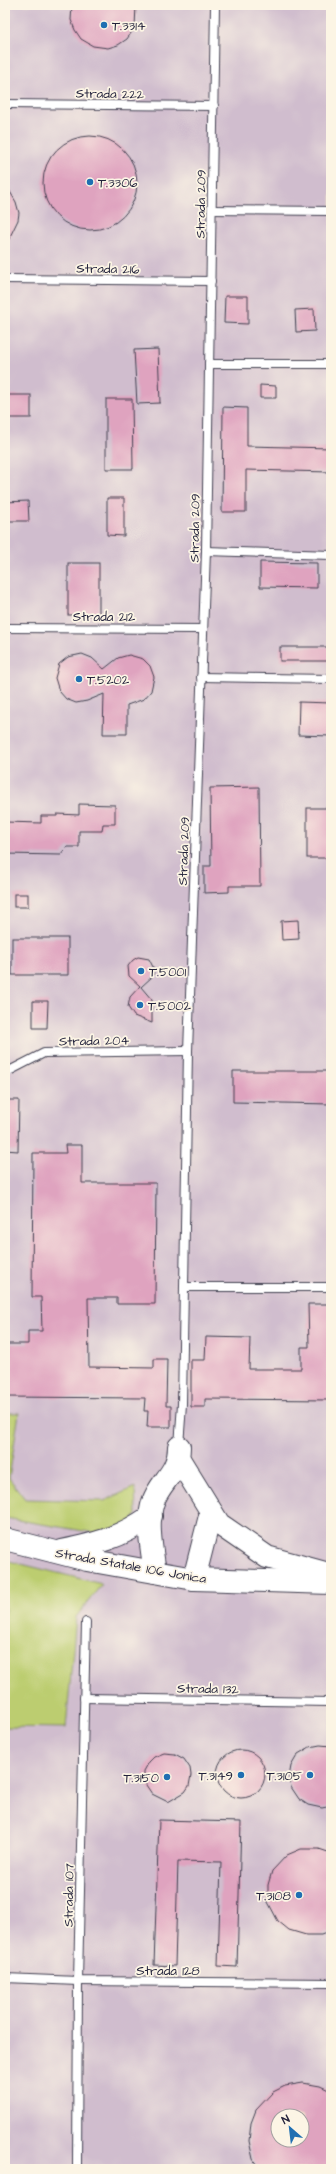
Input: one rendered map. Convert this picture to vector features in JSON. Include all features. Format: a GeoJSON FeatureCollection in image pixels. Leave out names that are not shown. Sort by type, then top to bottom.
{"type":"FeatureCollection","features":[{"type":"Feature","properties":{"kind":"main road"},"geometry":{"type":"LineString","coordinates":[[179,1453],[219,1524],[267,1557],[331,1575]]}},
{"type":"Feature","properties":{"kind":"main road"},"geometry":{"type":"LineString","coordinates":[[155,1572],[150,1536],[153,1502],[179,1453]]}},
{"type":"Feature","properties":{"kind":"main road"},"geometry":{"type":"LineString","coordinates":[[194,1579],[211,1512]]}},
{"type":"Feature","properties":{"kind":"main road"},"geometry":{"type":"LineString","coordinates":[[55,1553],[96,1544],[130,1531],[151,1516]]}},
{"type":"Feature","properties":{"kind":"main road","name":"Strada Statale 106 Jonica"},"geometry":{"type":"LineString","coordinates":[[5,1539],[55,1553],[194,1579],[331,1583]]}},
{"type":"Feature","properties":{"kind":"lane","name":"Strada 209"},"geometry":{"type":"LineString","coordinates":[[179,1453],[182,1404],[188,1051],[200,677],[206,551],[215,5]]}},
{"type":"Feature","properties":{"kind":"lane","name":"Strada 222"},"geometry":{"type":"LineString","coordinates":[[5,104],[214,106]]}},
{"type":"Feature","properties":{"kind":"lane"},"geometry":{"type":"LineString","coordinates":[[212,210],[331,211]]}},
{"type":"Feature","properties":{"kind":"lane","name":"Strada 216"},"geometry":{"type":"LineString","coordinates":[[5,278],[210,281]]}},
{"type":"Feature","properties":{"kind":"lane"},"geometry":{"type":"LineString","coordinates":[[209,364],[331,364]]}},
{"type":"Feature","properties":{"kind":"lane"},"geometry":{"type":"LineString","coordinates":[[206,551],[331,555]]}},
{"type":"Feature","properties":{"kind":"lane","name":"Strada 212"},"geometry":{"type":"LineString","coordinates":[[5,628],[202,629]]}},
{"type":"Feature","properties":{"kind":"lane"},"geometry":{"type":"LineString","coordinates":[[200,677],[331,679]]}},
{"type":"Feature","properties":{"kind":"lane","name":"Strada 204"},"geometry":{"type":"LineString","coordinates":[[5,1070],[11,1070],[44,1052],[188,1051]]}},
{"type":"Feature","properties":{"kind":"lane"},"geometry":{"type":"LineString","coordinates":[[184,1287],[331,1287]]}},
{"type":"Feature","properties":{"kind":"lane","name":"Strada 107"},"geometry":{"type":"LineString","coordinates":[[77,2169],[78,1981],[86,1622]]}},
{"type":"Feature","properties":{"kind":"lane","name":"Strada 132"},"geometry":{"type":"LineString","coordinates":[[84,1698],[331,1702]]}},
{"type":"Feature","properties":{"kind":"lane","name":"Strada 128"},"geometry":{"type":"LineString","coordinates":[[5,1978],[78,1981],[331,1983]]}},
{"type":"Feature","properties":{"kind":"shaded area"},"geometry":{"type":"Polygon","coordinates":[[[5,5],[331,5],[331,2169],[5,2169],[5,5]]]}},
{"type":"Feature","properties":{"kind":"green space"},"geometry":{"type":"Polygon","coordinates":[[[5,1413],[19,1413],[9,1478],[25,1499],[104,1501],[135,1487],[136,1514],[131,1524],[96,1533],[5,1518],[5,1413]]]}},
{"type":"Feature","properties":{"kind":"green space"},"geometry":{"type":"Polygon","coordinates":[[[5,1560],[102,1584],[76,1617],[66,1728],[5,1727],[5,1560]]]}},
{"type":"Feature","properties":{"kind":"building","name":"T.3314"},"geometry":{"type":"Polygon","coordinates":[[[72,5],[136,5],[135,27],[127,39],[118,45],[108,48],[93,46],[81,39],[75,30],[71,20],[72,5]]]}},
{"type":"Feature","properties":{"kind":"building","name":"T.3306"},"geometry":{"type":"Polygon","coordinates":[[[90,136],[108,139],[123,150],[134,165],[137,183],[134,201],[123,216],[108,227],[90,230],[72,227],[57,216],[46,201],[43,183],[46,165],[57,150],[72,139],[90,136]]]}},
{"type":"Feature","properties":{"kind":"building"},"geometry":{"type":"Polygon","coordinates":[[[5,183],[16,202],[19,213],[18,220],[5,247],[5,183]]]}},
{"type":"Feature","properties":{"kind":"building"},"geometry":{"type":"Polygon","coordinates":[[[225,296],[248,296],[248,324],[224,323],[225,296]]]}},
{"type":"Feature","properties":{"kind":"building"},"geometry":{"type":"Polygon","coordinates":[[[314,309],[315,331],[296,332],[295,310],[314,309]]]}},
{"type":"Feature","properties":{"kind":"building"},"geometry":{"type":"Polygon","coordinates":[[[158,349],[160,403],[137,404],[134,350],[158,349]]]}},
{"type":"Feature","properties":{"kind":"building"},"geometry":{"type":"Polygon","coordinates":[[[260,385],[276,386],[276,398],[260,398],[260,385]]]}},
{"type":"Feature","properties":{"kind":"building"},"geometry":{"type":"Polygon","coordinates":[[[5,395],[31,395],[31,418],[5,418],[5,395]]]}},
{"type":"Feature","properties":{"kind":"building"},"geometry":{"type":"Polygon","coordinates":[[[106,399],[132,399],[133,469],[106,469],[106,399]]]}},
{"type":"Feature","properties":{"kind":"building"},"geometry":{"type":"Polygon","coordinates":[[[223,407],[247,408],[247,446],[331,448],[331,472],[246,470],[246,512],[222,512],[223,407]]]}},
{"type":"Feature","properties":{"kind":"building"},"geometry":{"type":"Polygon","coordinates":[[[107,498],[124,498],[124,536],[107,535],[107,498]]]}},
{"type":"Feature","properties":{"kind":"building"},"geometry":{"type":"Polygon","coordinates":[[[28,501],[29,521],[5,521],[5,502],[28,501]]]}},
{"type":"Feature","properties":{"kind":"building"},"geometry":{"type":"Polygon","coordinates":[[[260,562],[317,563],[317,588],[260,587],[260,562]]]}},
{"type":"Feature","properties":{"kind":"building"},"geometry":{"type":"Polygon","coordinates":[[[68,563],[99,563],[99,615],[68,615],[68,563]]]}},
{"type":"Feature","properties":{"kind":"building"},"geometry":{"type":"Polygon","coordinates":[[[280,647],[331,647],[331,661],[280,661],[280,647]]]}},
{"type":"Feature","properties":{"kind":"building"},"geometry":{"type":"Polygon","coordinates":[[[82,654],[92,658],[104,669],[118,658],[129,655],[143,659],[150,666],[154,677],[151,691],[144,699],[127,705],[127,734],[103,734],[104,694],[87,701],[76,703],[66,699],[59,691],[55,678],[59,664],[68,657],[82,654]]]}},
{"type":"Feature","properties":{"kind":"building"},"geometry":{"type":"Polygon","coordinates":[[[299,702],[331,703],[331,736],[298,735],[299,702]]]}},
{"type":"Feature","properties":{"kind":"building"},"geometry":{"type":"Polygon","coordinates":[[[259,787],[260,886],[229,886],[229,892],[204,893],[204,866],[211,866],[210,788],[259,787]]]}},
{"type":"Feature","properties":{"kind":"building"},"geometry":{"type":"Polygon","coordinates":[[[79,804],[115,805],[115,824],[103,824],[102,831],[79,831],[79,847],[67,847],[61,855],[5,854],[5,822],[41,823],[41,816],[57,816],[57,814],[79,815],[79,804]]]}},
{"type":"Feature","properties":{"kind":"building"},"geometry":{"type":"Polygon","coordinates":[[[307,808],[331,808],[331,858],[307,858],[307,808]]]}},
{"type":"Feature","properties":{"kind":"building"},"geometry":{"type":"Polygon","coordinates":[[[14,894],[28,894],[28,907],[14,907],[14,894]]]}},
{"type":"Feature","properties":{"kind":"building"},"geometry":{"type":"Polygon","coordinates":[[[298,920],[299,939],[282,940],[281,921],[298,920]]]}},
{"type":"Feature","properties":{"kind":"building"},"geometry":{"type":"Polygon","coordinates":[[[12,938],[68,938],[68,975],[12,975],[12,938]]]}},
{"type":"Feature","properties":{"kind":"building"},"geometry":{"type":"Polygon","coordinates":[[[138,957],[149,959],[154,969],[153,976],[141,987],[152,1000],[152,1023],[134,1016],[128,1007],[130,997],[140,986],[129,976],[128,966],[138,957]]]}},
{"type":"Feature","properties":{"kind":"building"},"geometry":{"type":"Polygon","coordinates":[[[33,1001],[48,1001],[47,1028],[33,1028],[33,1001]]]}},
{"type":"Feature","properties":{"kind":"building"},"geometry":{"type":"Polygon","coordinates":[[[233,1071],[329,1071],[331,1104],[233,1102],[233,1071]]]}},
{"type":"Feature","properties":{"kind":"building"},"geometry":{"type":"Polygon","coordinates":[[[5,1100],[19,1100],[18,1151],[5,1150],[5,1100]]]}},
{"type":"Feature","properties":{"kind":"building"},"geometry":{"type":"Polygon","coordinates":[[[65,1145],[82,1145],[82,1183],[156,1183],[155,1304],[117,1304],[117,1298],[88,1298],[89,1367],[154,1368],[154,1359],[167,1359],[166,1406],[171,1406],[171,1427],[147,1427],[148,1411],[144,1411],[145,1398],[5,1397],[5,1344],[28,1344],[28,1331],[42,1331],[41,1297],[32,1297],[33,1153],[66,1153],[65,1145]]]}},
{"type":"Feature","properties":{"kind":"building"},"geometry":{"type":"Polygon","coordinates":[[[308,1304],[331,1304],[331,1400],[205,1399],[205,1407],[191,1407],[191,1360],[205,1360],[206,1337],[250,1338],[249,1369],[301,1369],[301,1347],[309,1347],[308,1304]]]}},
{"type":"Feature","properties":{"kind":"building","name":"T.3105"},"geometry":{"type":"Polygon","coordinates":[[[320,1745],[331,1746],[331,1806],[322,1808],[308,1805],[299,1799],[291,1787],[289,1777],[291,1766],[298,1754],[310,1747],[320,1745]]]}},
{"type":"Feature","properties":{"kind":"building","name":"T.3149"},"geometry":{"type":"Polygon","coordinates":[[[241,1750],[250,1752],[258,1757],[263,1765],[265,1774],[263,1783],[258,1791],[250,1796],[241,1798],[232,1796],[224,1791],[219,1783],[217,1774],[219,1765],[224,1757],[232,1752],[241,1750]]]}},
{"type":"Feature","properties":{"kind":"building","name":"T.3150"},"geometry":{"type":"Polygon","coordinates":[[[164,1753],[175,1754],[184,1759],[190,1768],[191,1775],[189,1786],[185,1792],[168,1802],[152,1794],[146,1785],[144,1778],[144,1771],[149,1762],[154,1757],[164,1753]]]}},
{"type":"Feature","properties":{"kind":"building"},"geometry":{"type":"Polygon","coordinates":[[[159,1820],[241,1822],[237,1967],[218,1966],[221,1862],[178,1861],[175,1966],[154,1965],[159,1820]]]}},
{"type":"Feature","properties":{"kind":"building","name":"T.3108"},"geometry":{"type":"Polygon","coordinates":[[[301,1849],[319,1849],[331,1853],[331,1931],[321,1935],[306,1935],[289,1930],[278,1921],[268,1902],[268,1885],[272,1871],[287,1855],[301,1849]]]}},
{"type":"Feature","properties":{"kind":"building"},"geometry":{"type":"Polygon","coordinates":[[[303,2083],[320,2086],[331,2091],[331,2169],[259,2169],[253,2159],[249,2141],[251,2123],[256,2110],[273,2092],[285,2086],[303,2083]]]}},
{"type":"Feature","properties":{"kind":"place","name":"T.3314"},"geometry":{"type":"Point","coordinates":[104,25]}},
{"type":"Feature","properties":{"kind":"place","name":"T.3306"},"geometry":{"type":"Point","coordinates":[90,182]}},
{"type":"Feature","properties":{"kind":"place","name":"T.5202"},"geometry":{"type":"Point","coordinates":[79,679]}},
{"type":"Feature","properties":{"kind":"place","name":"T.5001"},"geometry":{"type":"Point","coordinates":[141,971]}},
{"type":"Feature","properties":{"kind":"place","name":"T.5002"},"geometry":{"type":"Point","coordinates":[140,1005]}},
{"type":"Feature","properties":{"kind":"place","name":"T.3149"},"geometry":{"type":"Point","coordinates":[241,1775]}},
{"type":"Feature","properties":{"kind":"place","name":"T.3105"},"geometry":{"type":"Point","coordinates":[310,1775]}},
{"type":"Feature","properties":{"kind":"place","name":"T.3150"},"geometry":{"type":"Point","coordinates":[167,1777]}},
{"type":"Feature","properties":{"kind":"place","name":"T.3108"},"geometry":{"type":"Point","coordinates":[299,1895]}}]}
